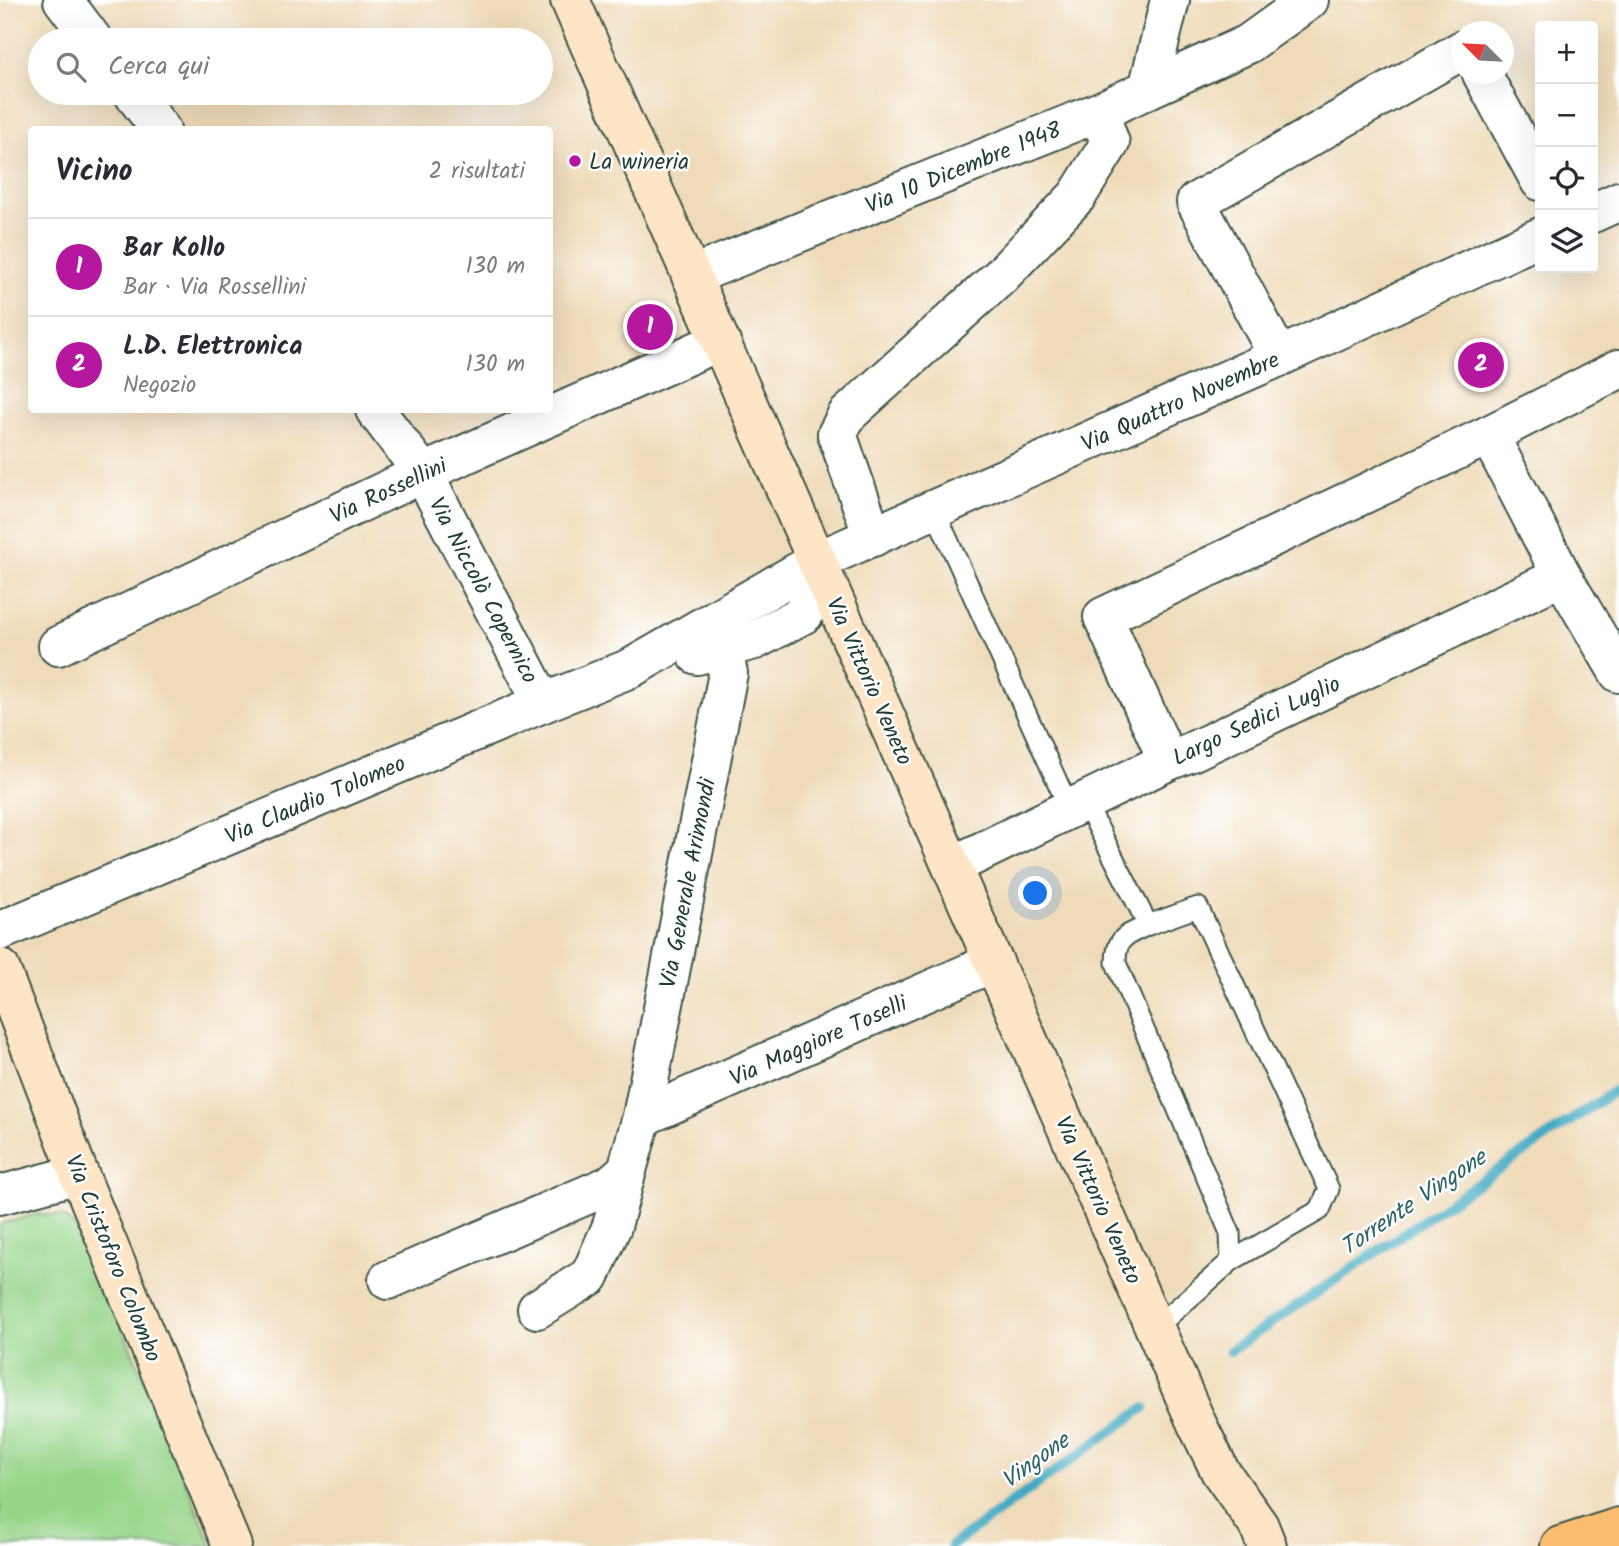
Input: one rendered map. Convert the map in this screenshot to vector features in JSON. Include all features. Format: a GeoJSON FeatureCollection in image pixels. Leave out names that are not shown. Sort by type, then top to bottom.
{"type":"FeatureCollection","features":[{"type":"Feature","properties":{"kind":"main road","name":"Via Vittorio Veneto"},"geometry":{"type":"LineString","coordinates":[[570,0],[1220,1471]]}},
{"type":"Feature","properties":{"kind":"main road","name":"Via Cristoforo Colombo"},"geometry":{"type":"LineString","coordinates":[[0,968],[79,1174],[232,1546]]}},
{"type":"Feature","properties":{"kind":"main road"},"geometry":{"type":"LineString","coordinates":[[1220,1471],[1238,1546]]}},
{"type":"Feature","properties":{"kind":"main road"},"geometry":{"type":"LineString","coordinates":[[1220,1471],[1258,1526],[1267,1546]]}},
{"type":"Feature","properties":{"kind":"main road"},"geometry":{"type":"LineString","coordinates":[[1560,1546],[1619,1527]]}},
{"type":"Feature","properties":{"kind":"main road"},"geometry":{"type":"LineString","coordinates":[[1612,1546],[1619,1542]]}},
{"type":"Feature","properties":{"kind":"street"},"geometry":{"type":"LineString","coordinates":[[63,0],[84,28]]}},
{"type":"Feature","properties":{"kind":"street"},"geometry":{"type":"LineString","coordinates":[[1148,89],[1170,0]]}},
{"type":"Feature","properties":{"kind":"street","name":"Via 10 Dicembre 1948"},"geometry":{"type":"LineString","coordinates":[[691,276],[1099,112],[1248,44],[1309,0]]}},
{"type":"Feature","properties":{"kind":"street"},"geometry":{"type":"LineString","coordinates":[[1279,357],[1196,202],[1451,56]]}},
{"type":"Feature","properties":{"kind":"street"},"geometry":{"type":"LineString","coordinates":[[1487,84],[1535,172]]}},
{"type":"Feature","properties":{"kind":"street"},"geometry":{"type":"LineString","coordinates":[[142,105],[159,126]]}},
{"type":"Feature","properties":{"kind":"street"},"geometry":{"type":"LineString","coordinates":[[873,537],[837,435],[847,415],[1002,276],[1077,196],[1110,143],[1099,112]]}},
{"type":"Feature","properties":{"kind":"street"},"geometry":{"type":"LineString","coordinates":[[1598,211],[1619,201]]}},
{"type":"Feature","properties":{"kind":"street","name":"Via Quattro Novembre"},"geometry":{"type":"LineString","coordinates":[[817,561],[1279,357],[1535,239]]}},
{"type":"Feature","properties":{"kind":"street","name":"Via Rossellini"},"geometry":{"type":"LineString","coordinates":[[58,646],[424,473],[720,341]]}},
{"type":"Feature","properties":{"kind":"street"},"geometry":{"type":"LineString","coordinates":[[1168,761],[1103,617],[1489,435],[1619,369]]}},
{"type":"Feature","properties":{"kind":"street","name":"Via Niccolò Copernico"},"geometry":{"type":"LineString","coordinates":[[377,413],[424,473],[543,703]]}},
{"type":"Feature","properties":{"kind":"street"},"geometry":{"type":"LineString","coordinates":[[1489,435],[1562,576],[1619,673]]}},
{"type":"Feature","properties":{"kind":"street","name":"Via Claudio Tolomeo"},"geometry":{"type":"LineString","coordinates":[[631,668],[722,650],[755,640],[804,614],[817,561]]}},
{"type":"Feature","properties":{"kind":"street","name":"Via Claudio Tolomeo"},"geometry":{"type":"LineString","coordinates":[[0,931],[631,668],[817,561]]}},
{"type":"Feature","properties":{"kind":"street","name":"Largo Sedici Luglio"},"geometry":{"type":"LineString","coordinates":[[952,866],[1562,576]]}},
{"type":"Feature","properties":{"kind":"street","name":"Via Generale Arimondi"},"geometry":{"type":"LineString","coordinates":[[537,1309],[590,1276],[612,1226],[642,1117],[728,673],[722,650]]}},
{"type":"Feature","properties":{"kind":"street","name":"Via Maggiore Toselli"},"geometry":{"type":"LineString","coordinates":[[642,1117],[994,962]]}},
{"type":"Feature","properties":{"kind":"street"},"geometry":{"type":"LineString","coordinates":[[388,1280],[610,1185],[627,1170]]}},
{"type":"Feature","properties":{"kind":"street"},"geometry":{"type":"LineString","coordinates":[[0,1195],[79,1174]]}},
{"type":"Feature","properties":{"kind":"lane"},"geometry":{"type":"LineString","coordinates":[[934,509],[1077,806],[1147,925]]}},
{"type":"Feature","properties":{"kind":"lane"},"geometry":{"type":"LineString","coordinates":[[1163,1345],[1231,1261],[1320,1210],[1329,1189],[1198,906],[1147,925],[1120,939],[1116,949],[1116,963],[1230,1233],[1231,1261]]}},
{"type":"Feature","properties":{"kind":"green space"},"geometry":{"type":"Polygon","coordinates":[[[38,1214],[63,1216],[85,1237],[212,1546],[0,1546],[0,1224],[38,1214]]]}},
{"type":"Feature","properties":{"kind":"waterway","name":"Torrente Vingone"},"geometry":{"type":"LineString","coordinates":[[1230,1351],[1619,1088]]}},
{"type":"Feature","properties":{"kind":"waterway","name":"Vingone"},"geometry":{"type":"LineString","coordinates":[[951,1546],[1144,1408]]}},
{"type":"Feature","properties":{"kind":"place","name":"La wineria"},"geometry":{"type":"Point","coordinates":[575,161]}},
{"type":"Feature","properties":{"kind":"place","name":"Bar Kollo"},"geometry":{"type":"Point","coordinates":[650,327]}},
{"type":"Feature","properties":{"kind":"place","name":"L.D. Elettronica"},"geometry":{"type":"Point","coordinates":[1481,365]}}]}
